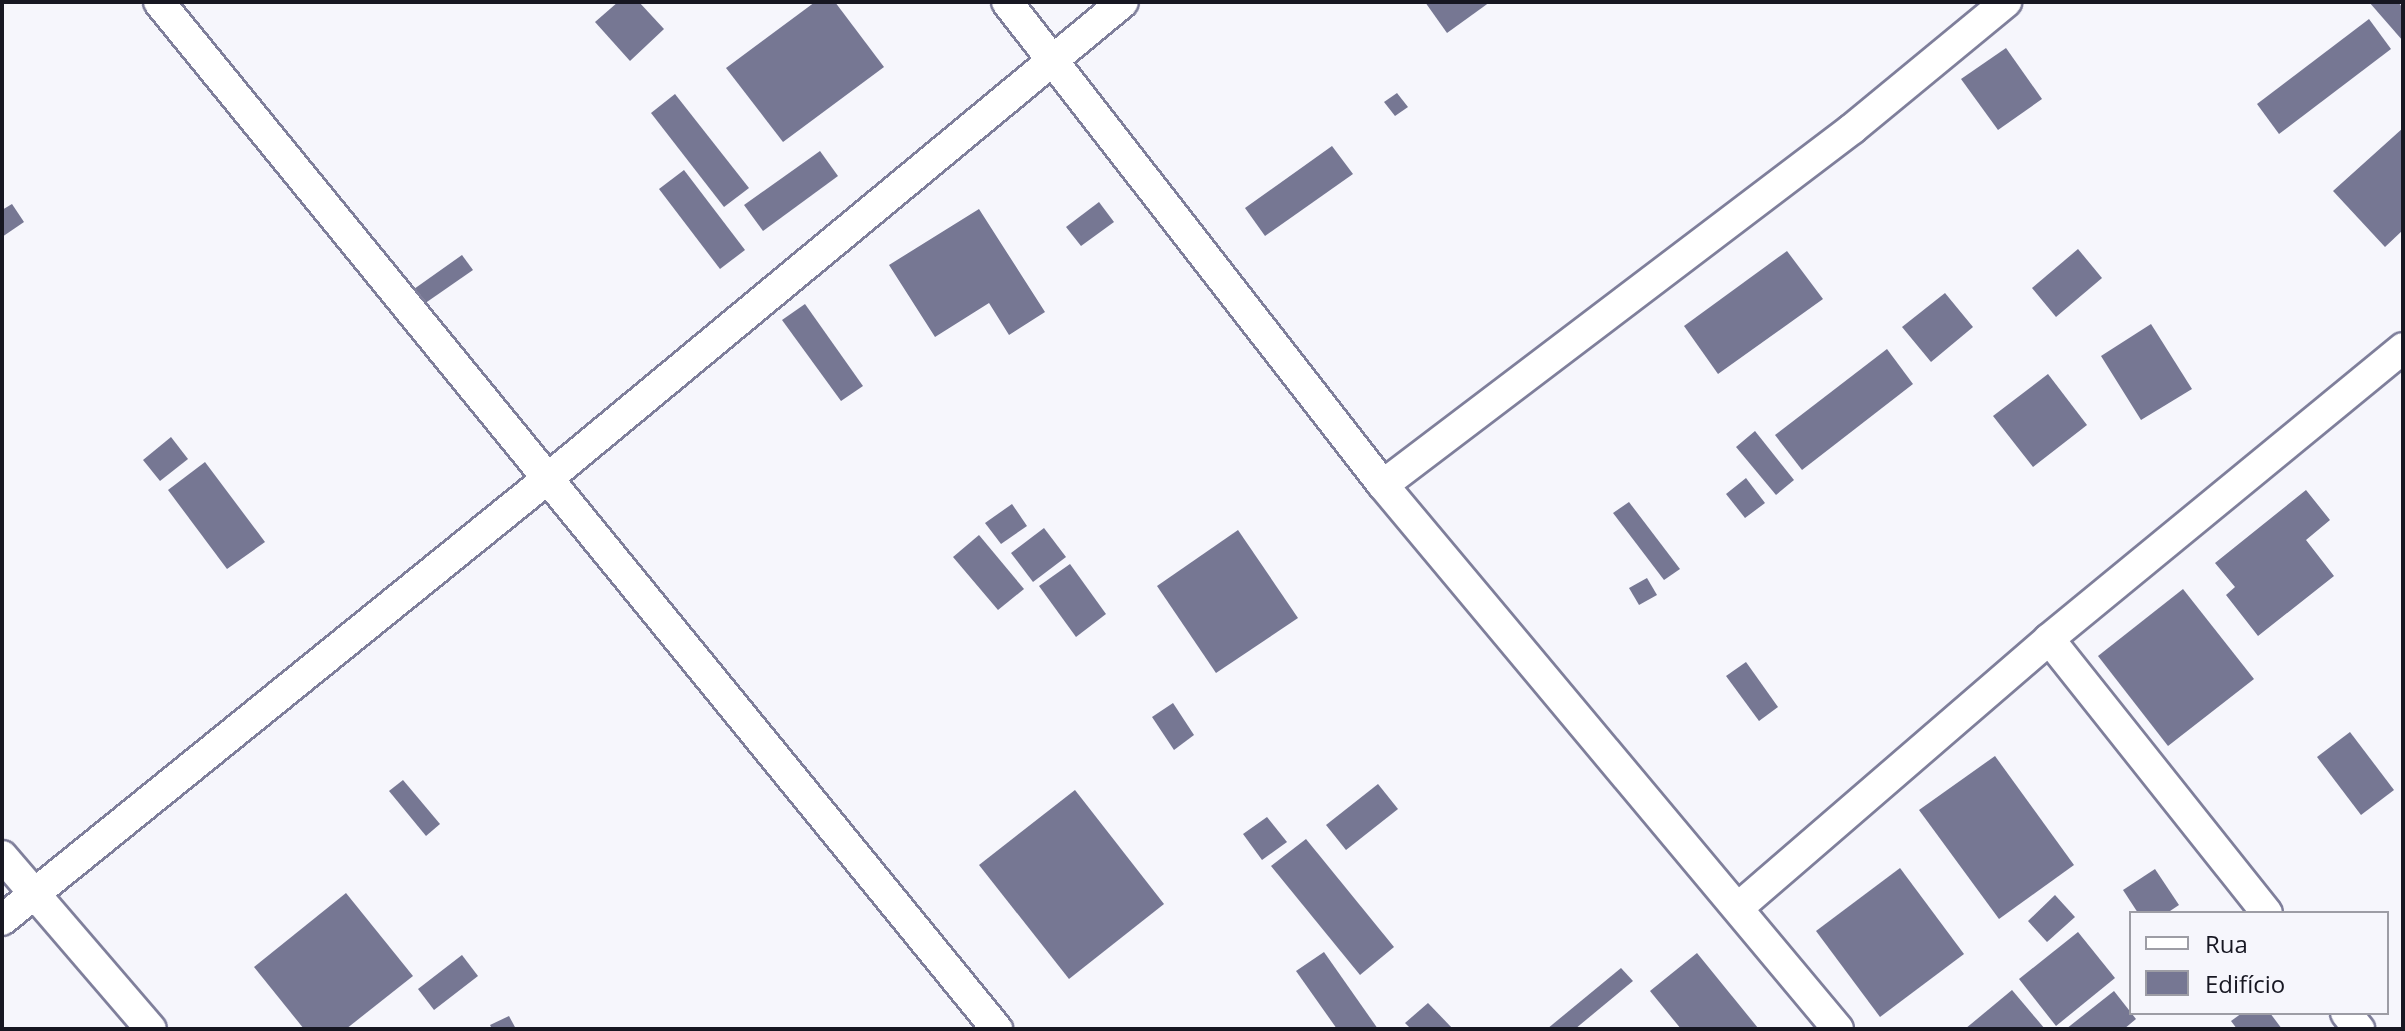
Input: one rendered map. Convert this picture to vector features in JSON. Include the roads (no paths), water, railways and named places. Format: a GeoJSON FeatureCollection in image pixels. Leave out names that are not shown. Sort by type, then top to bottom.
{"type":"FeatureCollection","features":[{"type":"Feature","properties":{"kind":"street"},"geometry":{"type":"LineString","coordinates":[[159,2],[997,1029]]}},
{"type":"Feature","properties":{"kind":"street"},"geometry":{"type":"LineString","coordinates":[[1007,2],[1383,485],[1838,1029]]}},
{"type":"Feature","properties":{"kind":"street"},"geometry":{"type":"LineString","coordinates":[[2,920],[546,480],[1123,2]]}},
{"type":"Feature","properties":{"kind":"street"},"geometry":{"type":"LineString","coordinates":[[1383,485],[1852,129],[2006,2]]}},
{"type":"Feature","properties":{"kind":"street"},"geometry":{"type":"LineString","coordinates":[[1739,907],[2049,639],[2403,348]]}},
{"type":"Feature","properties":{"kind":"street"},"geometry":{"type":"LineString","coordinates":[[2049,639],[2265,911]]}},
{"type":"Feature","properties":{"kind":"street"},"geometry":{"type":"LineString","coordinates":[[2,856],[151,1029]]}}]}
